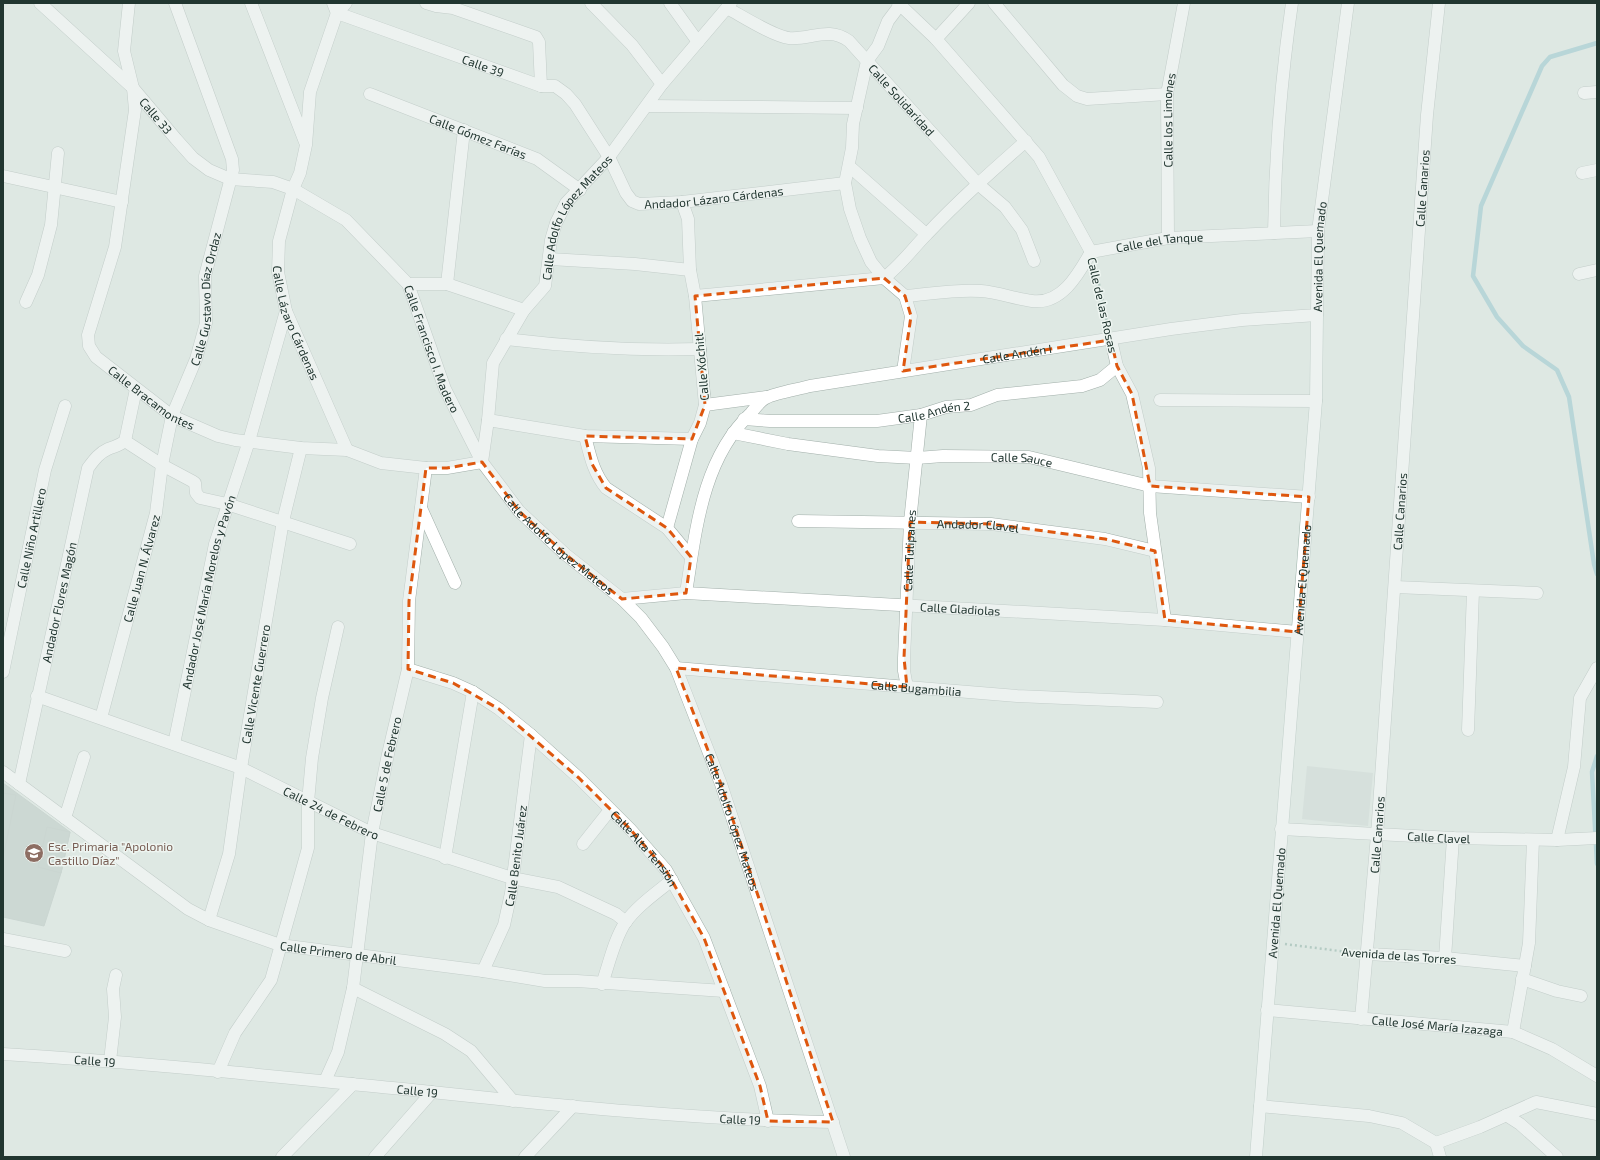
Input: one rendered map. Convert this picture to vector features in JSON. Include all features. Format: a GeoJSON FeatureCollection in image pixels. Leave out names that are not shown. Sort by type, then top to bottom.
{"type":"FeatureCollection","features":[{"type":"Feature","properties":{"kind":"street","name":"Calle 33"},"geometry":{"type":"LineString","coordinates":[[40,3],[133,88],[193,158],[209,170],[230,179],[273,182],[293,189]]}},
{"type":"Feature","properties":{"kind":"street","name":"Calle Bracamontes"},"geometry":{"type":"LineString","coordinates":[[129,3],[124,51],[133,88],[135,110],[116,247],[88,335],[89,346],[96,357],[172,416],[218,436],[301,448],[347,450],[381,463],[426,468],[448,468],[482,462]]}},
{"type":"Feature","properties":{"kind":"street","name":"Calle Gustavo Díaz Ordaz"},"geometry":{"type":"LineString","coordinates":[[172,416],[196,359],[206,323],[205,276],[233,170],[232,160],[175,3]]}},
{"type":"Feature","properties":{"kind":"street"},"geometry":{"type":"LineString","coordinates":[[250,3],[306,145]]}},
{"type":"Feature","properties":{"kind":"street"},"geometry":{"type":"LineString","coordinates":[[335,8],[346,3]]}},
{"type":"Feature","properties":{"kind":"street"},"geometry":{"type":"LineString","coordinates":[[426,3],[453,8],[526,32],[538,39],[541,86]]}},
{"type":"Feature","properties":{"kind":"street"},"geometry":{"type":"LineString","coordinates":[[591,3],[632,45],[662,84]]}},
{"type":"Feature","properties":{"kind":"street"},"geometry":{"type":"LineString","coordinates":[[670,3],[698,42]]}},
{"type":"Feature","properties":{"kind":"street"},"geometry":{"type":"LineString","coordinates":[[936,38],[969,3]]}},
{"type":"Feature","properties":{"kind":"street"},"geometry":{"type":"LineString","coordinates":[[994,3],[1063,85],[1077,96],[1087,99],[1167,94]]}},
{"type":"Feature","properties":{"kind":"street","name":"Calle los Limones"},"geometry":{"type":"LineString","coordinates":[[1168,238],[1167,94],[1184,3]]}},
{"type":"Feature","properties":{"kind":"street"},"geometry":{"type":"LineString","coordinates":[[1274,232],[1275,161],[1285,50],[1292,3]]}},
{"type":"Feature","properties":{"kind":"street","name":"Avenida El Quemado"},"geometry":{"type":"LineString","coordinates":[[1256,1157],[1316,401],[1318,231],[1348,3]]}},
{"type":"Feature","properties":{"kind":"street","name":"Calle Canarios"},"geometry":{"type":"LineString","coordinates":[[1361,1019],[1377,835],[1427,115],[1439,3]]}},
{"type":"Feature","properties":{"kind":"street"},"geometry":{"type":"LineString","coordinates":[[899,4],[888,20],[878,46],[867,60],[853,124],[849,166],[845,183],[850,209],[860,238],[871,262],[884,278],[905,296],[911,316],[903,371]]}},
{"type":"Feature","properties":{"kind":"street","name":"Calle de las Rosas"},"geometry":{"type":"LineString","coordinates":[[899,4],[936,38],[1039,156],[1091,252]]}},
{"type":"Feature","properties":{"kind":"street","name":"Calle Adolfo López Mateos"},"geometry":{"type":"LineString","coordinates":[[729,6],[662,84],[609,157],[580,190],[566,203],[556,223],[551,240],[550,259],[545,286],[524,310],[493,362],[488,420],[482,462],[519,511],[565,554],[622,599],[641,618],[663,647],[676,668],[720,784],[844,1157]]}},
{"type":"Feature","properties":{"kind":"street","name":"Calle Solidaridad"},"geometry":{"type":"LineString","coordinates":[[729,6],[764,28],[788,38],[821,33],[831,33],[842,36],[867,60],[978,184],[1005,207],[1022,230],[1034,261]]}},
{"type":"Feature","properties":{"kind":"street","name":"Calle Lázaro Cárdenas"},"geometry":{"type":"LineString","coordinates":[[335,8],[310,92],[306,145],[300,173],[293,189],[279,241],[278,272],[286,311],[347,450]]}},
{"type":"Feature","properties":{"kind":"street","name":"Calle 39"},"geometry":{"type":"LineString","coordinates":[[335,8],[541,86],[555,86],[566,94],[574,104],[609,157]]}},
{"type":"Feature","properties":{"kind":"street"},"geometry":{"type":"LineString","coordinates":[[1584,93],[1597,92]]}},
{"type":"Feature","properties":{"kind":"street","name":"Calle Gómez Farías"},"geometry":{"type":"LineString","coordinates":[[370,94],[537,159],[580,190]]}},
{"type":"Feature","properties":{"kind":"street"},"geometry":{"type":"LineString","coordinates":[[647,106],[857,108]]}},
{"type":"Feature","properties":{"kind":"street"},"geometry":{"type":"LineString","coordinates":[[447,284],[464,130]]}},
{"type":"Feature","properties":{"kind":"street"},"geometry":{"type":"LineString","coordinates":[[695,296],[884,278],[896,269],[926,234],[978,184],[1026,141]]}},
{"type":"Feature","properties":{"kind":"street"},"geometry":{"type":"LineString","coordinates":[[26,302],[38,275],[52,225],[58,153]]}},
{"type":"Feature","properties":{"kind":"street","name":"Andador Lázaro Cárdenas"},"geometry":{"type":"LineString","coordinates":[[609,157],[632,201],[639,204],[682,202],[845,183]]}},
{"type":"Feature","properties":{"kind":"street"},"geometry":{"type":"LineString","coordinates":[[849,166],[926,234]]}},
{"type":"Feature","properties":{"kind":"street"},"geometry":{"type":"LineString","coordinates":[[1582,173],[1597,170]]}},
{"type":"Feature","properties":{"kind":"street"},"geometry":{"type":"LineString","coordinates":[[3,176],[122,202]]}},
{"type":"Feature","properties":{"kind":"street","name":"Calle Francisco I. Madero"},"geometry":{"type":"LineString","coordinates":[[293,189],[346,220],[408,284],[445,389],[482,462]]}},
{"type":"Feature","properties":{"kind":"street","name":"Calle Xóchitl"},"geometry":{"type":"LineString","coordinates":[[667,528],[692,439],[700,423],[705,405],[695,296],[690,270],[688,219],[682,202]]}},
{"type":"Feature","properties":{"kind":"street","name":"Calle del Tanque"},"geometry":{"type":"LineString","coordinates":[[1091,252],[1168,238],[1318,231]]}},
{"type":"Feature","properties":{"kind":"street"},"geometry":{"type":"LineString","coordinates":[[905,296],[955,291],[982,291],[1034,302],[1049,299],[1066,289],[1081,270],[1091,252]]}},
{"type":"Feature","properties":{"kind":"street"},"geometry":{"type":"LineString","coordinates":[[550,259],[635,264],[690,270]]}},
{"type":"Feature","properties":{"kind":"street"},"geometry":{"type":"LineString","coordinates":[[1579,274],[1597,270]]}},
{"type":"Feature","properties":{"kind":"street"},"geometry":{"type":"LineString","coordinates":[[408,284],[447,284],[524,310]]}},
{"type":"Feature","properties":{"kind":"street"},"geometry":{"type":"LineString","coordinates":[[248,441],[286,311]]}},
{"type":"Feature","properties":{"kind":"street","name":"Calle Andén I"},"geometry":{"type":"LineString","coordinates":[[705,405],[766,397],[810,386],[1111,340],[1171,329],[1234,321],[1317,315]]}},
{"type":"Feature","properties":{"kind":"street"},"geometry":{"type":"LineString","coordinates":[[506,340],[590,348],[643,351],[700,349]]}},
{"type":"Feature","properties":{"kind":"street","name":"Calle de las Rosas"},"geometry":{"type":"LineString","coordinates":[[1111,340],[1117,366],[1132,394],[1149,468],[1150,513],[1165,620]]}},
{"type":"Feature","properties":{"kind":"street","name":"Calle Andén 2"},"geometry":{"type":"LineString","coordinates":[[744,419],[770,421],[877,421],[921,415],[946,407],[971,405],[997,395],[1082,386],[1100,380],[1117,366]]}},
{"type":"Feature","properties":{"kind":"street"},"geometry":{"type":"LineString","coordinates":[[136,389],[125,441],[162,465],[195,483],[196,494],[200,498],[227,504],[283,521],[314,533],[350,544]]}},
{"type":"Feature","properties":{"kind":"street"},"geometry":{"type":"LineString","coordinates":[[686,593],[699,509],[722,449],[744,419],[766,397]]}},
{"type":"Feature","properties":{"kind":"street"},"geometry":{"type":"LineString","coordinates":[[1160,400],[1316,401]]}},
{"type":"Feature","properties":{"kind":"street","name":"Calle Niño Artillero"},"geometry":{"type":"LineString","coordinates":[[3,672],[45,470],[65,406]]}},
{"type":"Feature","properties":{"kind":"street","name":"Calle Tulipanes"},"geometry":{"type":"LineString","coordinates":[[908,687],[904,671],[910,522],[921,415]]}},
{"type":"Feature","properties":{"kind":"street","name":"Calle Juan N. Álvarez"},"geometry":{"type":"LineString","coordinates":[[101,718],[156,513],[162,465],[172,416]]}},
{"type":"Feature","properties":{"kind":"street"},"geometry":{"type":"LineString","coordinates":[[488,420],[585,436],[692,439]]}},
{"type":"Feature","properties":{"kind":"street","name":"Calle Sauce"},"geometry":{"type":"LineString","coordinates":[[733,433],[826,449],[878,456],[917,458],[943,456],[1029,457],[1150,486],[1309,497]]}},
{"type":"Feature","properties":{"kind":"street"},"geometry":{"type":"LineString","coordinates":[[585,436],[592,464],[599,479],[606,488],[667,528],[691,557]]}},
{"type":"Feature","properties":{"kind":"street","name":"Andador Flores Magón"},"geometry":{"type":"LineString","coordinates":[[19,784],[88,468],[96,457],[108,449],[120,446],[125,441]]}},
{"type":"Feature","properties":{"kind":"street","name":"Andador José María Morelos y Pavón"},"geometry":{"type":"LineString","coordinates":[[174,744],[215,544],[248,441]]}},
{"type":"Feature","properties":{"kind":"street","name":"Calle Vicente Guerrero"},"geometry":{"type":"LineString","coordinates":[[209,920],[229,854],[241,768],[283,521],[301,448]]}},
{"type":"Feature","properties":{"kind":"street","name":"Calle 5 de Febrero"},"geometry":{"type":"LineString","coordinates":[[325,1081],[338,1052],[353,988],[372,833],[388,754],[408,669],[409,601],[426,468]]}},
{"type":"Feature","properties":{"kind":"street"},"geometry":{"type":"LineString","coordinates":[[421,506],[455,583]]}},
{"type":"Feature","properties":{"kind":"street","name":"Andador Clavel"},"geometry":{"type":"LineString","coordinates":[[798,521],[991,524],[1105,539],[1155,551]]}},
{"type":"Feature","properties":{"kind":"street"},"geometry":{"type":"LineString","coordinates":[[1395,587],[1537,593]]}},
{"type":"Feature","properties":{"kind":"street"},"geometry":{"type":"LineString","coordinates":[[1468,730],[1473,591]]}},
{"type":"Feature","properties":{"kind":"street","name":"Calle Gladiolas"},"geometry":{"type":"LineString","coordinates":[[622,599],[686,593],[1165,620],[1298,632]]}},
{"type":"Feature","properties":{"kind":"street"},"geometry":{"type":"LineString","coordinates":[[218,1072],[234,1033],[271,980],[308,848],[308,802],[312,758],[322,698],[338,628]]}},
{"type":"Feature","properties":{"kind":"street","name":"Calle Bugambilia"},"geometry":{"type":"LineString","coordinates":[[676,668],[1017,696],[1157,702]]}},
{"type":"Feature","properties":{"kind":"street"},"geometry":{"type":"LineString","coordinates":[[1557,840],[1574,767],[1580,698],[1597,668]]}},
{"type":"Feature","properties":{"kind":"street","name":"Calle Alta Tensión"},"geometry":{"type":"LineString","coordinates":[[408,669],[453,683],[473,692],[499,709],[531,735],[636,835],[666,870],[704,938],[760,1086],[768,1121]]}},
{"type":"Feature","properties":{"kind":"street"},"geometry":{"type":"LineString","coordinates":[[445,858],[473,692]]}},
{"type":"Feature","properties":{"kind":"street","name":"Calle 24 de Febrero"},"geometry":{"type":"LineString","coordinates":[[37,696],[241,768],[372,833],[445,858],[512,878],[558,887],[616,914],[626,922]]}},
{"type":"Feature","properties":{"kind":"street","name":"Calle Benito Juárez"},"geometry":{"type":"LineString","coordinates":[[483,971],[504,925],[511,893],[531,735]]}},
{"type":"Feature","properties":{"kind":"street"},"geometry":{"type":"LineString","coordinates":[[65,818],[84,757]]}},
{"type":"Feature","properties":{"kind":"street","name":"Calle Primero de Abril"},"geometry":{"type":"LineString","coordinates":[[3,772],[188,909],[209,920],[280,945],[483,971],[545,981],[577,981],[602,984],[724,991]]}},
{"type":"Feature","properties":{"kind":"street"},"geometry":{"type":"LineString","coordinates":[[583,844],[610,810]]}},
{"type":"Feature","properties":{"kind":"street","name":"Calle Clavel"},"geometry":{"type":"LineString","coordinates":[[1282,829],[1452,838],[1533,840],[1579,840],[1597,838]]}},
{"type":"Feature","properties":{"kind":"street"},"geometry":{"type":"LineString","coordinates":[[1445,958],[1452,838]]}},
{"type":"Feature","properties":{"kind":"street"},"geometry":{"type":"LineString","coordinates":[[1513,1032],[1529,943],[1533,840]]}},
{"type":"Feature","properties":{"kind":"street"},"geometry":{"type":"LineString","coordinates":[[602,984],[620,932],[626,922],[644,903],[672,880]]}},
{"type":"Feature","properties":{"kind":"street"},"geometry":{"type":"LineString","coordinates":[[3,939],[65,951]]}},
{"type":"Feature","properties":{"kind":"street","name":"Avenida de las Torres"},"geometry":{"type":"LineString","coordinates":[[1367,954],[1445,958],[1525,966]]}},
{"type":"Feature","properties":{"kind":"street"},"geometry":{"type":"LineString","coordinates":[[110,1060],[115,1017],[113,989],[116,975]]}},
{"type":"Feature","properties":{"kind":"street"},"geometry":{"type":"LineString","coordinates":[[1522,979],[1557,991],[1581,996]]}},
{"type":"Feature","properties":{"kind":"street"},"geometry":{"type":"LineString","coordinates":[[353,988],[445,1034],[471,1051],[513,1101]]}},
{"type":"Feature","properties":{"kind":"street","name":"Calle José María Izazaga"},"geometry":{"type":"LineString","coordinates":[[1267,1010],[1513,1032],[1552,1049],[1597,1076]]}},
{"type":"Feature","properties":{"kind":"street","name":"Calle 19"},"geometry":{"type":"LineString","coordinates":[[3,1054],[110,1060],[218,1072],[325,1081],[573,1106],[768,1121],[833,1122]]}},
{"type":"Feature","properties":{"kind":"street"},"geometry":{"type":"LineString","coordinates":[[282,1157],[353,1084]]}},
{"type":"Feature","properties":{"kind":"street"},"geometry":{"type":"LineString","coordinates":[[375,1157],[432,1092]]}},
{"type":"Feature","properties":{"kind":"street"},"geometry":{"type":"LineString","coordinates":[[1436,1143],[1536,1102],[1597,1114]]}},
{"type":"Feature","properties":{"kind":"street"},"geometry":{"type":"LineString","coordinates":[[525,1157],[573,1106]]}},
{"type":"Feature","properties":{"kind":"street"},"geometry":{"type":"LineString","coordinates":[[1260,1106],[1370,1116],[1402,1123],[1436,1143],[1440,1157]]}},
{"type":"Feature","properties":{"kind":"street"},"geometry":{"type":"LineString","coordinates":[[1506,1115],[1520,1124],[1558,1157]]}},
{"type":"Feature","properties":{"kind":"path","name":"Calle de las Rosas"},"geometry":{"type":"LineString","coordinates":[[1091,252],[1099,280],[1111,340]]}},
{"type":"Feature","properties":{"kind":"path","name":"Avenida de las Torres"},"geometry":{"type":"LineString","coordinates":[[1273,942],[1367,954]]}},
{"type":"Feature","properties":{"kind":"highlighted area"},"geometry":{"type":"Polygon","coordinates":[[[884,278],[905,296],[911,316],[903,371],[1111,340],[1117,366],[1132,394],[1150,486],[1309,497],[1298,632],[1165,620],[1155,551],[1105,539],[991,524],[910,522],[904,658],[907,687],[676,668],[721,784],[833,1122],[768,1121],[760,1086],[704,938],[666,870],[630,829],[579,778],[499,709],[453,683],[408,669],[409,601],[426,468],[447,468],[482,462],[519,511],[565,554],[622,599],[686,593],[691,557],[667,528],[606,488],[592,464],[585,436],[692,439],[705,405],[695,296],[884,278]]]}},
{"type":"Feature","properties":{"kind":"shaded area"},"geometry":{"type":"Polygon","coordinates":[[[1307,766],[1373,773],[1368,826],[1302,819],[1307,766]]]}},
{"type":"Feature","properties":{"kind":"building","name":"Esc. Primaria \"Apolonio Castillo Díaz\""},"geometry":{"type":"Polygon","coordinates":[[[3,783],[70,832],[61,873],[44,926],[3,917],[3,783]]]}},
{"type":"Feature","properties":{"kind":"building"},"geometry":{"type":"Polygon","coordinates":[[[3,793],[16,795],[3,858],[3,793]]]}},
{"type":"Feature","properties":{"kind":"building"},"geometry":{"type":"Polygon","coordinates":[[[47,827],[70,832],[61,873],[38,867],[47,827]]]}},
{"type":"Feature","properties":{"kind":"waterway"},"geometry":{"type":"LineString","coordinates":[[1597,43],[1550,57],[1542,66],[1481,206],[1473,276],[1497,317],[1523,346],[1557,370],[1569,397],[1594,564],[1597,574]]}},
{"type":"Feature","properties":{"kind":"waterway"},"geometry":{"type":"LineString","coordinates":[[1597,756],[1592,772],[1597,864]]}},
{"type":"Feature","properties":{"kind":"place","name":"Esc. Primaria \"Apolonio Castillo Díaz\""},"geometry":{"type":"Point","coordinates":[34,853]}}]}
